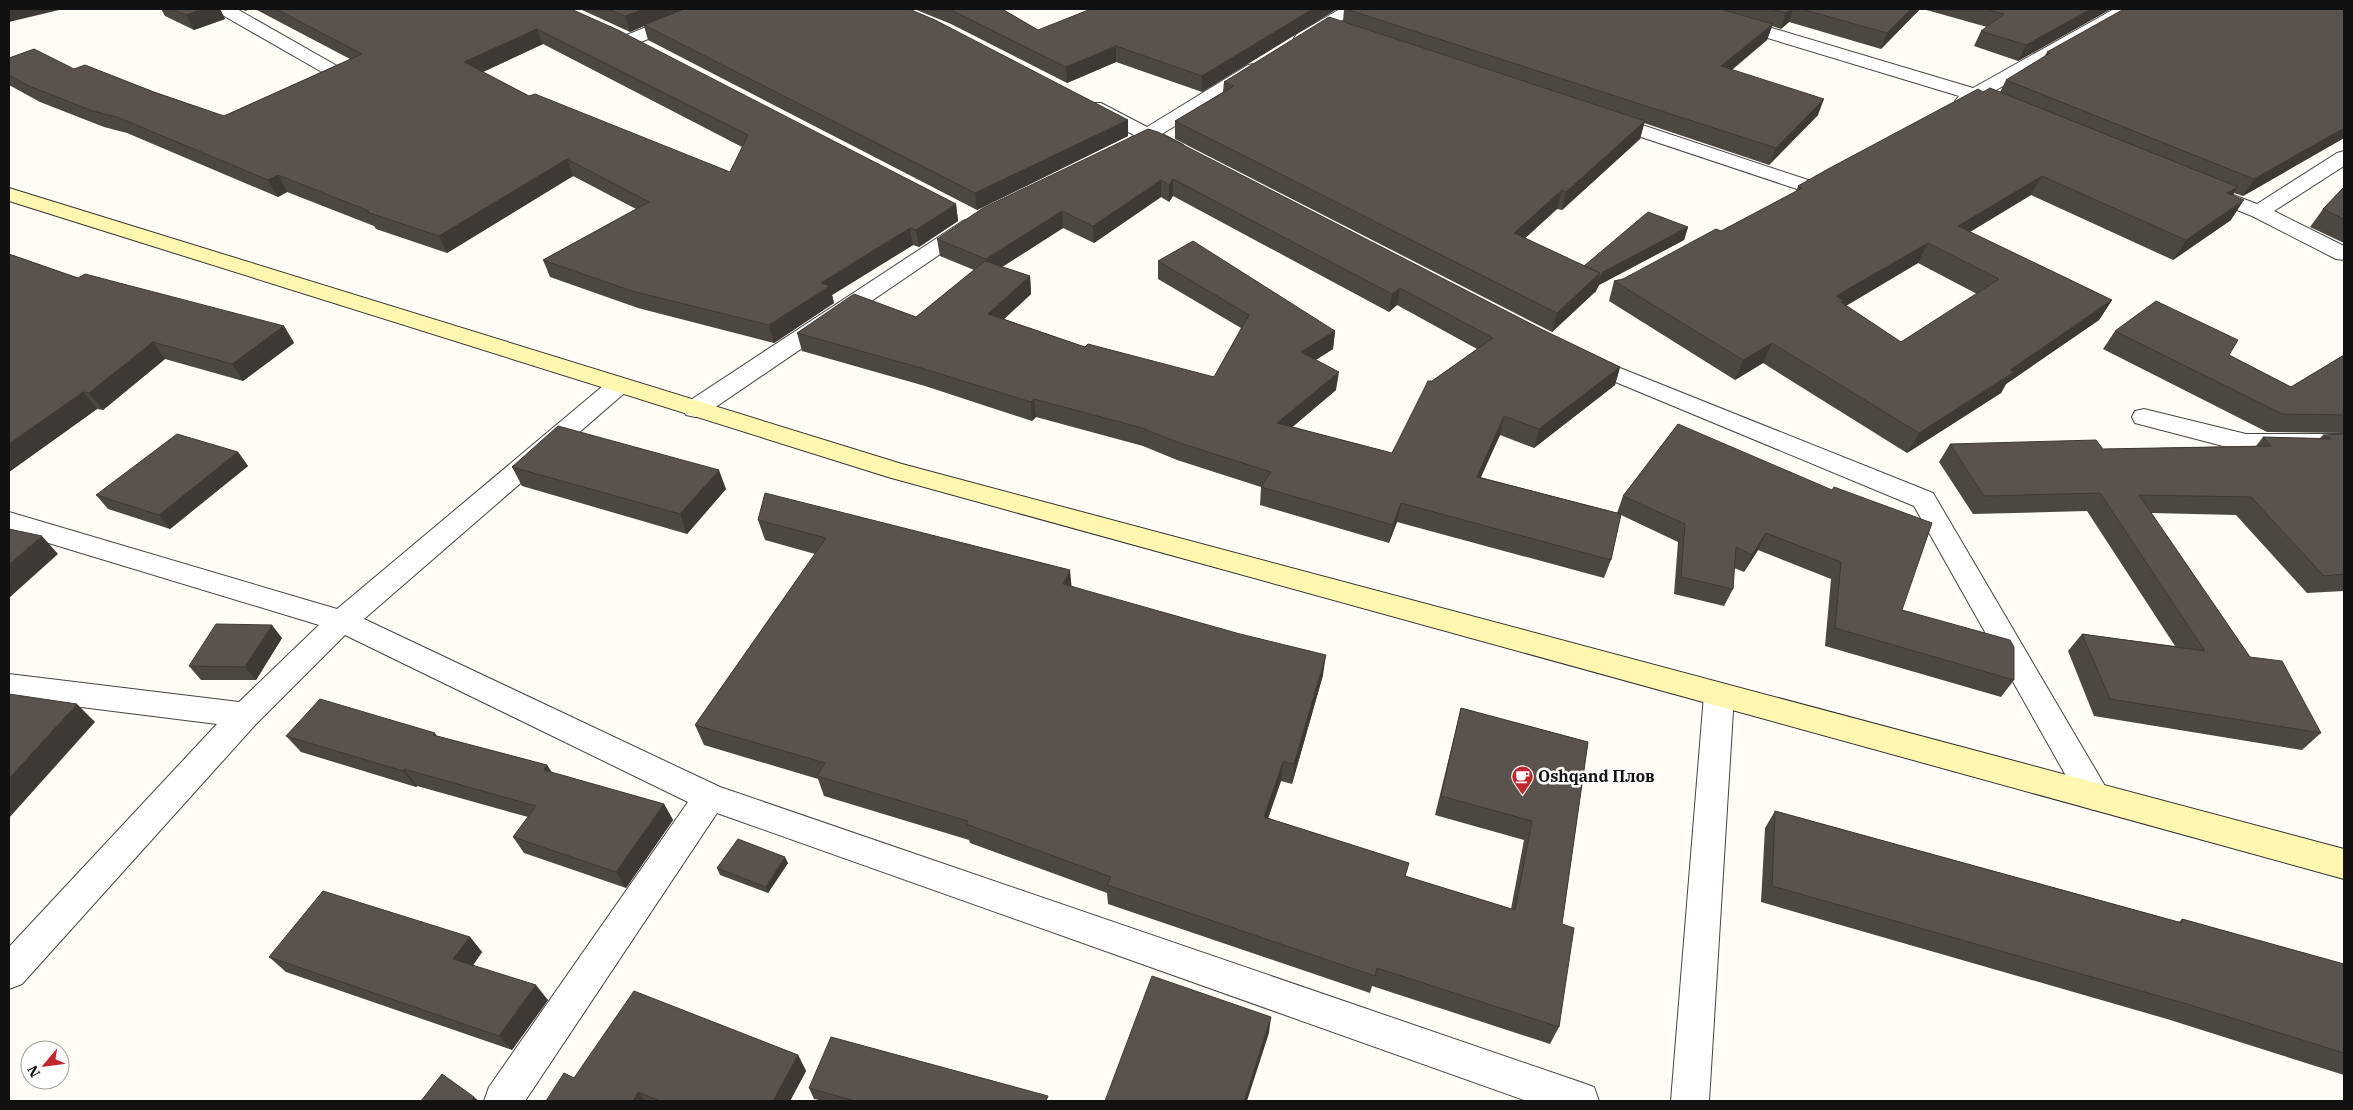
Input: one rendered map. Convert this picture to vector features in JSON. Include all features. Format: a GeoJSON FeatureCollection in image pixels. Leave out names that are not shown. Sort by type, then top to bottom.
{"type":"FeatureCollection","features":[{"type":"Feature","properties":{"kind":"main road"},"geometry":{"type":"LineString","coordinates":[[9,194],[897,472],[2344,864]]}},
{"type":"Feature","properties":{"kind":"street"},"geometry":{"type":"LineString","coordinates":[[225,9],[340,75]]}},
{"type":"Feature","properties":{"kind":"street"},"geometry":{"type":"LineString","coordinates":[[655,53],[622,36],[705,9]]}},
{"type":"Feature","properties":{"kind":"street"},"geometry":{"type":"LineString","coordinates":[[1691,9],[1975,96],[2021,114]]}},
{"type":"Feature","properties":{"kind":"street"},"geometry":{"type":"LineString","coordinates":[[1950,109],[2126,9]]}},
{"type":"Feature","properties":{"kind":"street"},"geometry":{"type":"LineString","coordinates":[[1115,152],[1150,135],[1335,18]]}},
{"type":"Feature","properties":{"kind":"street"},"geometry":{"type":"LineString","coordinates":[[1073,96],[1193,158]]}},
{"type":"Feature","properties":{"kind":"street"},"geometry":{"type":"LineString","coordinates":[[1589,113],[1815,181],[1781,200]]}},
{"type":"Feature","properties":{"kind":"street"},"geometry":{"type":"LineString","coordinates":[[2259,212],[2344,157]]}},
{"type":"Feature","properties":{"kind":"street"},"geometry":{"type":"LineString","coordinates":[[2195,186],[2259,212],[2344,254]]}},
{"type":"Feature","properties":{"kind":"street"},"geometry":{"type":"LineString","coordinates":[[695,408],[975,216]]}},
{"type":"Feature","properties":{"kind":"street"},"geometry":{"type":"LineString","coordinates":[[1569,352],[1595,366],[1924,500],[2094,796]]}},
{"type":"Feature","properties":{"kind":"street"},"geometry":{"type":"LineString","coordinates":[[9,972],[245,715],[342,621],[619,384]]}},
{"type":"Feature","properties":{"kind":"street"},"geometry":{"type":"LineString","coordinates":[[2144,417],[2246,443],[2344,442]]}},
{"type":"Feature","properties":{"kind":"street"},"geometry":{"type":"LineString","coordinates":[[9,521],[342,621],[710,797],[1580,1101]]}},
{"type":"Feature","properties":{"kind":"street"},"geometry":{"type":"LineString","coordinates":[[9,686],[245,715]]}},
{"type":"Feature","properties":{"kind":"street"},"geometry":{"type":"LineString","coordinates":[[1690,1101],[1719,695]]}},
{"type":"Feature","properties":{"kind":"street"},"geometry":{"type":"LineString","coordinates":[[503,1101],[710,797]]}},
{"type":"Feature","properties":{"kind":"building"},"geometry":{"type":"Polygon","coordinates":[[[172,9],[202,9],[186,15],[172,9]]]}},
{"type":"Feature","properties":{"kind":"building"},"geometry":{"type":"Polygon","coordinates":[[[276,9],[571,9],[618,30],[956,204],[916,230],[910,228],[821,283],[830,286],[769,325],[632,291],[543,260],[649,202],[567,159],[439,236],[367,212],[369,211],[278,175],[268,180],[117,117],[93,111],[29,86],[9,75],[9,58],[34,49],[74,69],[85,65],[154,92],[224,116],[362,54],[276,9]],[[537,29],[464,62],[529,96],[535,94],[730,172],[748,135],[537,29]]]}},
{"type":"Feature","properties":{"kind":"building"},"geometry":{"type":"Polygon","coordinates":[[[608,9],[644,9],[625,16],[608,9]]]}},
{"type":"Feature","properties":{"kind":"building"},"geometry":{"type":"Polygon","coordinates":[[[684,9],[909,9],[935,20],[1128,120],[975,193],[644,25],[684,9]]]}},
{"type":"Feature","properties":{"kind":"building"},"geometry":{"type":"Polygon","coordinates":[[[949,9],[1002,9],[1038,30],[1091,9],[1313,9],[1202,76],[1116,46],[1066,67],[949,9]]]}},
{"type":"Feature","properties":{"kind":"building"},"geometry":{"type":"Polygon","coordinates":[[[1346,9],[1720,9],[1773,24],[1721,66],[1824,99],[1776,148],[1346,9]]]}},
{"type":"Feature","properties":{"kind":"building"},"geometry":{"type":"Polygon","coordinates":[[[1770,9],[1792,9],[1786,13],[1770,9]]]}},
{"type":"Feature","properties":{"kind":"building"},"geometry":{"type":"Polygon","coordinates":[[[1801,9],[1911,9],[1887,33],[1801,9]]]}},
{"type":"Feature","properties":{"kind":"building"},"geometry":{"type":"Polygon","coordinates":[[[1986,9],[2091,9],[2026,45],[1981,31],[2004,14],[1986,9]]]}},
{"type":"Feature","properties":{"kind":"building"},"geometry":{"type":"Polygon","coordinates":[[[2124,9],[2344,9],[2344,128],[2254,179],[2006,80],[2050,53],[2047,52],[2124,9]]]}},
{"type":"Feature","properties":{"kind":"building"},"geometry":{"type":"Polygon","coordinates":[[[1329,17],[1645,121],[1566,192],[1562,190],[1514,233],[1600,273],[1557,313],[1175,121],[1234,86],[1224,82],[1329,17]]]}},
{"type":"Feature","properties":{"kind":"building"},"geometry":{"type":"Polygon","coordinates":[[[1990,88],[2238,187],[2227,193],[2244,200],[2186,240],[2042,176],[1958,226],[2112,300],[2010,370],[2014,372],[1919,433],[1772,343],[1743,360],[1614,281],[1623,279],[1716,229],[1721,231],[1802,188],[1798,186],[1828,169],[1978,89],[1983,92],[1990,88]],[[1928,243],[1836,296],[1844,301],[1841,302],[1901,342],[1999,279],[1928,243]]]}},
{"type":"Feature","properties":{"kind":"building"},"geometry":{"type":"Polygon","coordinates":[[[1148,129],[1158,132],[1541,329],[1620,367],[1539,429],[1504,416],[1477,477],[1621,514],[1611,560],[1401,503],[1393,525],[1261,487],[1271,472],[1177,442],[1142,428],[1034,399],[1031,402],[921,368],[797,333],[854,294],[916,317],[985,261],[1030,276],[988,314],[1085,347],[1088,344],[1214,377],[1249,315],[1158,261],[1193,241],[1335,331],[1301,352],[1339,372],[1277,423],[1392,453],[1428,381],[1432,381],[1493,338],[1400,288],[1392,294],[1173,179],[1169,185],[1161,180],[1093,226],[1062,211],[986,259],[937,239],[983,208],[1148,129]]]}},
{"type":"Feature","properties":{"kind":"building"},"geometry":{"type":"Polygon","coordinates":[[[2344,187],[2344,219],[2323,209],[2344,187]]]}},
{"type":"Feature","properties":{"kind":"building"},"geometry":{"type":"Polygon","coordinates":[[[1648,212],[1688,227],[1603,272],[1599,279],[1600,273],[1584,266],[1648,212]]]}},
{"type":"Feature","properties":{"kind":"building"},"geometry":{"type":"Polygon","coordinates":[[[9,254],[78,278],[85,274],[284,326],[232,364],[153,342],[89,393],[83,392],[9,444],[9,254]]]}},
{"type":"Feature","properties":{"kind":"building"},"geometry":{"type":"Polygon","coordinates":[[[2156,301],[2238,340],[2229,355],[2291,387],[2344,355],[2344,415],[2282,414],[2115,331],[2156,301]]]}},
{"type":"Feature","properties":{"kind":"building"},"geometry":{"type":"Polygon","coordinates":[[[1678,424],[1832,490],[1834,487],[1932,523],[1902,610],[2010,640],[2014,647],[2014,680],[1835,628],[1841,562],[1766,533],[1752,555],[1736,547],[1733,589],[1681,577],[1685,524],[1623,496],[1678,424]]]}},
{"type":"Feature","properties":{"kind":"building"},"geometry":{"type":"Polygon","coordinates":[[[558,426],[719,470],[680,514],[512,467],[558,426]]]}},
{"type":"Feature","properties":{"kind":"building"},"geometry":{"type":"Polygon","coordinates":[[[177,434],[238,452],[159,515],[96,495],[177,434]]]}},
{"type":"Feature","properties":{"kind":"building"},"geometry":{"type":"Polygon","coordinates":[[[2344,434],[2344,574],[2324,576],[2251,497],[2139,495],[2250,657],[2282,661],[2321,733],[2110,699],[2082,634],[2205,651],[2100,493],[1984,496],[1950,444],[2096,440],[2103,449],[2271,446],[2263,437],[2331,439],[2323,435],[2344,434]]]}},
{"type":"Feature","properties":{"kind":"building"},"geometry":{"type":"Polygon","coordinates":[[[765,493],[1070,570],[1063,584],[1240,634],[1326,655],[1294,764],[1283,762],[1264,817],[1409,863],[1405,876],[1515,910],[1532,821],[1441,796],[1461,708],[1588,742],[1562,924],[1574,928],[1559,1027],[1377,968],[1375,976],[1107,885],[1111,877],[966,824],[968,821],[817,776],[825,763],[695,725],[826,538],[758,520],[765,493]]]}},
{"type":"Feature","properties":{"kind":"building"},"geometry":{"type":"Polygon","coordinates":[[[9,529],[42,536],[9,564],[9,529]]]}},
{"type":"Feature","properties":{"kind":"building"},"geometry":{"type":"Polygon","coordinates":[[[216,624],[272,625],[245,667],[189,666],[216,624]]]}},
{"type":"Feature","properties":{"kind":"building"},"geometry":{"type":"Polygon","coordinates":[[[9,694],[77,704],[9,778],[9,694]]]}},
{"type":"Feature","properties":{"kind":"building"},"geometry":{"type":"Polygon","coordinates":[[[320,699],[435,733],[433,735],[547,765],[544,770],[664,804],[616,872],[513,837],[536,806],[404,769],[403,771],[286,736],[320,699]]]}},
{"type":"Feature","properties":{"kind":"building"},"geometry":{"type":"Polygon","coordinates":[[[1775,811],[2182,923],[2182,919],[2344,964],[2344,1053],[2187,1004],[1772,886],[1775,811]]]}},
{"type":"Feature","properties":{"kind":"building"},"geometry":{"type":"Polygon","coordinates":[[[738,839],[785,857],[766,887],[717,868],[738,839]]]}},
{"type":"Feature","properties":{"kind":"building"},"geometry":{"type":"Polygon","coordinates":[[[323,891],[470,937],[453,959],[536,985],[499,1036],[269,957],[323,891]]]}},
{"type":"Feature","properties":{"kind":"building"},"geometry":{"type":"Polygon","coordinates":[[[1152,976],[1271,1017],[1244,1101],[1105,1101],[1152,976]]]}},
{"type":"Feature","properties":{"kind":"building"},"geometry":{"type":"Polygon","coordinates":[[[634,991],[798,1055],[773,1101],[660,1101],[638,1092],[633,1101],[546,1101],[564,1073],[574,1078],[634,991]]]}},
{"type":"Feature","properties":{"kind":"building"},"geometry":{"type":"Polygon","coordinates":[[[831,1037],[1048,1096],[1046,1101],[855,1101],[809,1088],[831,1037]]]}},
{"type":"Feature","properties":{"kind":"building"},"geometry":{"type":"Polygon","coordinates":[[[442,1074],[474,1097],[471,1101],[421,1101],[442,1074]]]}},
{"type":"Feature","properties":{"kind":"place","name":"Oshqand Плов"},"geometry":{"type":"Point","coordinates":[1522,795]}}]}
